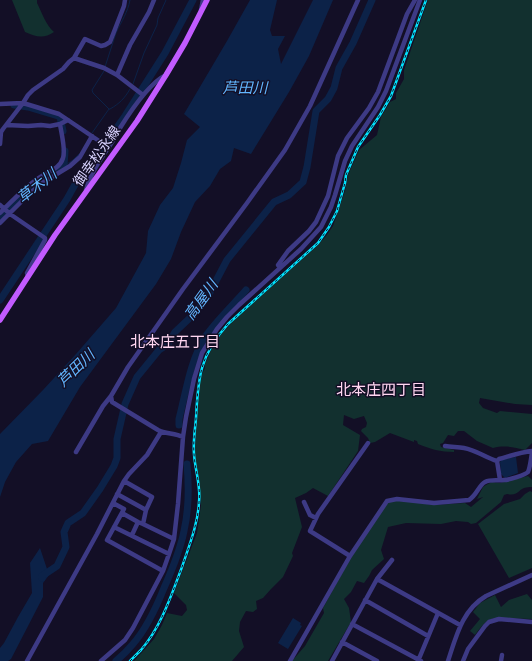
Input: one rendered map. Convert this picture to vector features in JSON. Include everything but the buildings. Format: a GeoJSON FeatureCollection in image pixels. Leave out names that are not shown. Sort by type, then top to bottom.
{"type":"FeatureCollection","features":[{"type":"Feature","properties":{"kind":"main road","name":"御幸松永線"},"geometry":{"type":"LineString","coordinates":[[0,320],[55,235],[86,194],[137,121],[166,75],[207,0]]}},
{"type":"Feature","properties":{"kind":"street"},"geometry":{"type":"LineString","coordinates":[[0,144],[1,132],[28,95],[63,69],[74,58],[85,40],[101,46],[105,46],[110,42],[125,0]]}},
{"type":"Feature","properties":{"kind":"street"},"geometry":{"type":"LineString","coordinates":[[117,76],[130,45],[150,12],[154,0]]}},
{"type":"Feature","properties":{"kind":"street"},"geometry":{"type":"LineString","coordinates":[[201,12],[203,0]]}},
{"type":"Feature","properties":{"kind":"street"},"geometry":{"type":"LineString","coordinates":[[76,452],[128,366],[285,150],[310,106],[358,0]]}},
{"type":"Feature","properties":{"kind":"street"},"geometry":{"type":"LineString","coordinates":[[280,268],[278,265],[288,251],[309,231],[316,222],[328,196],[338,156],[347,138],[369,108],[378,92],[407,14],[415,0]]}},
{"type":"Feature","properties":{"kind":"street"},"geometry":{"type":"LineString","coordinates":[[101,661],[125,640],[133,628],[163,571],[174,539],[186,416],[194,379],[202,352],[227,317],[301,249],[314,235],[326,218],[336,195],[345,161],[352,146],[378,107],[386,91],[420,0]]}},
{"type":"Feature","properties":{"kind":"street"},"geometry":{"type":"LineString","coordinates":[[74,58],[104,68],[140,94]]}},
{"type":"Feature","properties":{"kind":"street"},"geometry":{"type":"LineString","coordinates":[[86,194],[88,182],[106,145],[114,138],[140,94],[166,75]]}},
{"type":"Feature","properties":{"kind":"street"},"geometry":{"type":"LineString","coordinates":[[0,104],[22,105],[59,114],[106,145]]}},
{"type":"Feature","properties":{"kind":"street"},"geometry":{"type":"LineString","coordinates":[[0,124],[6,126],[50,126],[61,124],[68,120]]}},
{"type":"Feature","properties":{"kind":"street"},"geometry":{"type":"LineString","coordinates":[[0,223],[6,212],[34,182],[58,167],[64,153],[61,124]]}},
{"type":"Feature","properties":{"kind":"street"},"geometry":{"type":"LineString","coordinates":[[6,212],[42,183],[70,166],[80,157],[91,135]]}},
{"type":"Feature","properties":{"kind":"street"},"geometry":{"type":"LineString","coordinates":[[0,205],[6,212],[42,236],[45,240],[27,273],[28,277]]}},
{"type":"Feature","properties":{"kind":"street"},"geometry":{"type":"LineString","coordinates":[[111,396],[112,402],[159,431],[183,437]]}},
{"type":"Feature","properties":{"kind":"street"},"geometry":{"type":"LineString","coordinates":[[27,661],[124,481],[147,455],[159,431]]}},
{"type":"Feature","properties":{"kind":"street"},"geometry":{"type":"LineString","coordinates":[[350,556],[310,532],[318,514],[368,443]]}},
{"type":"Feature","properties":{"kind":"street"},"geometry":{"type":"LineString","coordinates":[[290,661],[350,556],[387,501],[397,499],[434,503],[469,500],[484,482],[492,480],[503,481],[524,475],[528,472],[532,452],[522,452],[513,456],[499,459],[497,461],[464,448],[445,446]]}},
{"type":"Feature","properties":{"kind":"street"},"geometry":{"type":"LineString","coordinates":[[497,461],[500,480]]}},
{"type":"Feature","properties":{"kind":"street"},"geometry":{"type":"LineString","coordinates":[[124,481],[152,497],[141,523],[132,535]]}},
{"type":"Feature","properties":{"kind":"street"},"geometry":{"type":"LineString","coordinates":[[117,494],[146,510]]}},
{"type":"Feature","properties":{"kind":"street"},"geometry":{"type":"LineString","coordinates":[[304,502],[310,515],[316,518]]}},
{"type":"Feature","properties":{"kind":"street"},"geometry":{"type":"LineString","coordinates":[[113,503],[124,509],[107,540],[163,571]]}},
{"type":"Feature","properties":{"kind":"street"},"geometry":{"type":"LineString","coordinates":[[122,513],[174,539]]}},
{"type":"Feature","properties":{"kind":"street"},"geometry":{"type":"LineString","coordinates":[[114,527],[169,554]]}},
{"type":"Feature","properties":{"kind":"street"},"geometry":{"type":"LineString","coordinates":[[332,661],[377,579],[392,560]]}},
{"type":"Feature","properties":{"kind":"street"},"geometry":{"type":"LineString","coordinates":[[448,661],[460,625],[466,615],[479,600],[532,575]]}},
{"type":"Feature","properties":{"kind":"street"},"geometry":{"type":"LineString","coordinates":[[377,579],[460,625]]}},
{"type":"Feature","properties":{"kind":"street"},"geometry":{"type":"LineString","coordinates":[[365,600],[428,636]]}},
{"type":"Feature","properties":{"kind":"street"},"geometry":{"type":"LineString","coordinates":[[352,624],[419,661],[438,613]]}},
{"type":"Feature","properties":{"kind":"street"},"geometry":{"type":"LineString","coordinates":[[462,661],[468,649],[489,622],[499,619],[532,622]]}},
{"type":"Feature","properties":{"kind":"street"},"geometry":{"type":"LineString","coordinates":[[342,642],[377,661]]}},
{"type":"Feature","properties":{"kind":"street"},"geometry":{"type":"LineString","coordinates":[[501,661],[502,655]]}},
{"type":"Feature","properties":{"kind":"green space"},"geometry":{"type":"Polygon","coordinates":[[[12,0],[37,0],[44,19],[54,32],[47,36],[40,36],[25,32],[12,0]]]}},
{"type":"Feature","properties":{"kind":"green space"},"geometry":{"type":"Polygon","coordinates":[[[428,0],[532,0],[532,405],[515,404],[480,398],[479,403],[483,408],[497,413],[500,411],[532,414],[532,443],[525,450],[509,447],[493,448],[477,441],[464,431],[458,431],[454,436],[448,435],[443,443],[440,444],[441,447],[454,450],[454,452],[431,449],[418,444],[417,441],[414,440],[414,442],[390,433],[375,442],[370,443],[368,438],[361,431],[366,427],[367,423],[364,416],[354,419],[344,415],[343,425],[360,435],[358,451],[328,496],[313,488],[295,498],[302,527],[292,553],[293,556],[283,577],[263,598],[256,601],[257,609],[253,612],[246,611],[240,622],[239,631],[244,647],[232,661],[134,661],[154,639],[167,613],[182,616],[187,610],[186,605],[174,593],[197,533],[201,505],[195,449],[198,394],[200,378],[212,348],[220,335],[241,313],[317,246],[333,226],[345,191],[348,175],[359,150],[377,135],[381,117],[390,102],[396,99],[396,93],[404,79],[404,70],[428,0]]]}},
{"type":"Feature","properties":{"kind":"green space"},"geometry":{"type":"Polygon","coordinates":[[[528,476],[532,480],[532,487],[524,488],[515,494],[504,495],[501,502],[476,523],[471,524],[468,522],[456,521],[441,524],[406,523],[388,527],[381,550],[384,559],[372,570],[364,583],[357,581],[351,592],[344,599],[349,608],[351,622],[328,661],[292,661],[305,646],[324,613],[323,608],[351,557],[388,502],[397,500],[434,505],[465,503],[471,507],[483,497],[477,499],[483,487],[486,485],[492,482],[500,483],[528,476]]]}},
{"type":"Feature","properties":{"kind":"green space"},"geometry":{"type":"Polygon","coordinates":[[[530,491],[532,492],[532,568],[509,578],[478,524],[504,504],[520,499],[530,491]]]}},
{"type":"Feature","properties":{"kind":"green space"},"geometry":{"type":"Polygon","coordinates":[[[527,594],[532,600],[532,619],[495,618],[486,622],[475,635],[470,631],[480,619],[473,612],[480,603],[495,595],[501,607],[509,600],[527,594]]]}},
{"type":"Feature","properties":{"kind":"water","name":"芦田川"},"geometry":{"type":"Polygon","coordinates":[[[250,0],[277,0],[270,30],[272,36],[285,36],[278,49],[281,64],[313,0],[333,0],[309,56],[251,154],[234,148],[231,161],[220,169],[210,186],[195,202],[181,232],[171,259],[156,284],[80,387],[48,441],[32,444],[16,462],[5,482],[0,497],[0,434],[43,390],[116,308],[146,253],[148,231],[160,205],[173,188],[187,140],[200,127],[184,114],[250,0]]]}},
{"type":"Feature","properties":{"kind":"water"},"geometry":{"type":"Polygon","coordinates":[[[516,457],[518,473],[505,478],[501,474],[500,462],[502,459],[516,457]]]}},
{"type":"Feature","properties":{"kind":"water"},"geometry":{"type":"Polygon","coordinates":[[[40,548],[49,575],[43,583],[43,597],[11,659],[8,661],[0,661],[0,648],[32,593],[30,563],[40,548]]]}},
{"type":"Feature","properties":{"kind":"water"},"geometry":{"type":"Polygon","coordinates":[[[293,618],[301,623],[300,625],[302,626],[288,649],[278,643],[293,618]]]}},
{"type":"Feature","properties":{"kind":"waterway"},"geometry":{"type":"LineString","coordinates":[[105,67],[116,33],[126,13],[130,0]]}},
{"type":"Feature","properties":{"kind":"waterway"},"geometry":{"type":"LineString","coordinates":[[133,84],[166,0]]}},
{"type":"Feature","properties":{"kind":"waterway"},"geometry":{"type":"LineString","coordinates":[[0,300],[67,199],[77,181],[125,116],[165,53],[193,0]]}},
{"type":"Feature","properties":{"kind":"waterway","name":"高屋川"},"geometry":{"type":"LineString","coordinates":[[42,578],[42,576],[57,566],[66,547],[64,532],[68,523],[83,513],[114,466],[117,458],[117,439],[125,404],[137,377],[159,350],[168,344],[175,332],[194,314],[208,296],[227,260],[274,202],[289,195],[303,182],[307,167],[316,111],[328,99],[334,88],[339,68],[353,43],[372,0]]}},
{"type":"Feature","properties":{"kind":"waterway"},"geometry":{"type":"LineString","coordinates":[[104,71],[92,90],[93,93],[109,109]]}},
{"type":"Feature","properties":{"kind":"waterway"},"geometry":{"type":"LineString","coordinates":[[92,133],[109,109],[122,100],[130,89]]}},
{"type":"Feature","properties":{"kind":"waterway","name":"草木川"},"geometry":{"type":"LineString","coordinates":[[14,105],[28,107],[60,117],[63,131]]}},
{"type":"Feature","properties":{"kind":"waterway","name":"草木川"},"geometry":{"type":"LineString","coordinates":[[0,218],[39,181],[64,166],[65,151]]}},
{"type":"Feature","properties":{"kind":"waterway"},"geometry":{"type":"LineString","coordinates":[[64,166],[79,154]]}},
{"type":"Feature","properties":{"kind":"waterway"},"geometry":{"type":"LineString","coordinates":[[179,425],[179,419],[189,377],[200,346],[214,325],[246,290]]}},
{"type":"Feature","properties":{"kind":"waterway"},"geometry":{"type":"LineString","coordinates":[[116,661],[133,644],[147,625],[176,560],[186,523],[188,506],[187,464]]}},
{"type":"Feature","properties":{"kind":"railway"},"geometry":{"type":"LineString","coordinates":[[130,661],[148,641],[160,621],[182,567],[195,527],[198,510],[199,484],[195,460],[194,440],[198,390],[202,367],[206,357],[211,346],[228,324],[318,243],[329,227],[337,211],[346,175],[358,147],[391,96],[426,0]]}},
{"type":"Feature","properties":{"kind":"district","name":"北本庄五丁目"},"geometry":{"type":"Point","coordinates":[175,342]}},
{"type":"Feature","properties":{"kind":"district","name":"北本庄四丁目"},"geometry":{"type":"Point","coordinates":[381,390]}}]}
